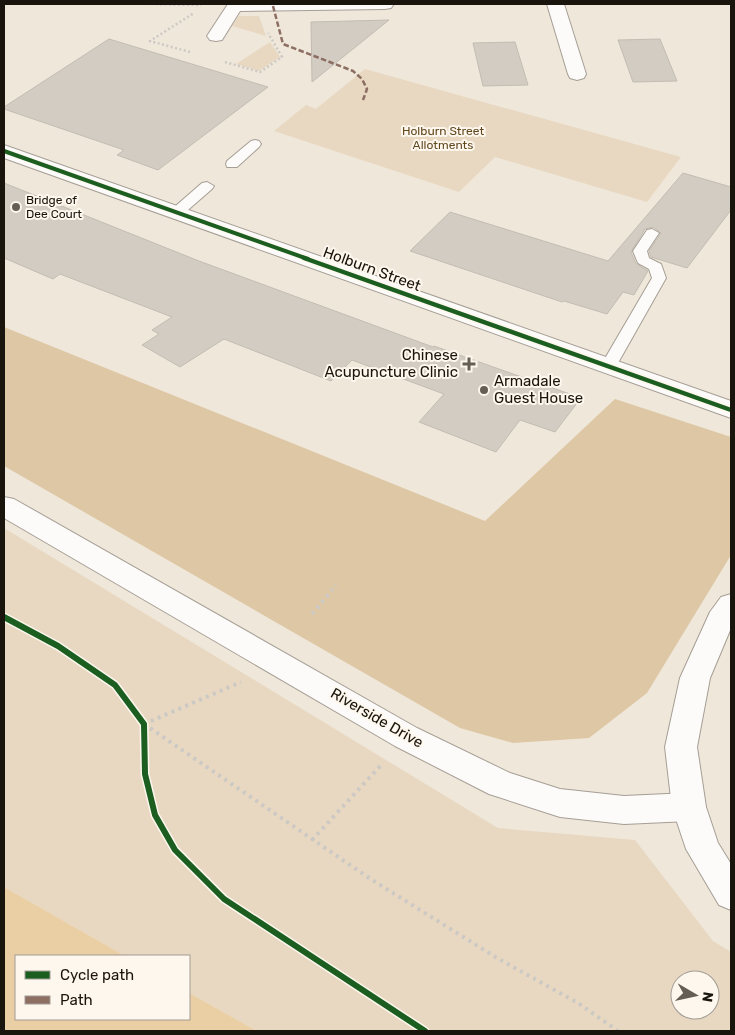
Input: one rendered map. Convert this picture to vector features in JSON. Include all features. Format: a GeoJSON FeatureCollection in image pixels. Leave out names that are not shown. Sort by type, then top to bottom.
{"type":"FeatureCollection","features":[{"type":"Feature","properties":{"kind":"street"},"geometry":{"type":"LineString","coordinates":[[216,36],[234,6],[385,4]]}},
{"type":"Feature","properties":{"kind":"street"},"geometry":{"type":"LineString","coordinates":[[555,4],[576,74]]}},
{"type":"Feature","properties":{"kind":"street","name":"Holburn Street"},"geometry":{"type":"LineString","coordinates":[[4,151],[731,410]]}},
{"type":"Feature","properties":{"kind":"street","name":"Riverside Drive"},"geometry":{"type":"LineString","coordinates":[[4,506],[406,737],[501,784],[560,803],[624,810],[689,808]]}},
{"type":"Feature","properties":{"kind":"street"},"geometry":{"type":"LineString","coordinates":[[731,605],[720,620],[695,678],[681,747],[689,808],[703,849],[731,894]]}},
{"type":"Feature","properties":{"kind":"lane"},"geometry":{"type":"LineString","coordinates":[[232,164],[255,144]]}},
{"type":"Feature","properties":{"kind":"lane"},"geometry":{"type":"LineString","coordinates":[[176,213],[206,186]]}},
{"type":"Feature","properties":{"kind":"lane"},"geometry":{"type":"LineString","coordinates":[[608,366],[659,278],[656,267],[643,260],[640,251],[652,234]]}},
{"type":"Feature","properties":{"kind":"path"},"geometry":{"type":"LineString","coordinates":[[151,4],[234,6]]}},
{"type":"Feature","properties":{"kind":"path"},"geometry":{"type":"LineString","coordinates":[[312,614],[336,585]]}},
{"type":"Feature","properties":{"kind":"path"},"geometry":{"type":"LineString","coordinates":[[244,681],[144,724],[368,878],[497,958],[578,1003],[618,1031]]}},
{"type":"Feature","properties":{"kind":"path"},"geometry":{"type":"LineString","coordinates":[[312,840],[406,737]]}},
{"type":"Feature","properties":{"kind":"green space"},"geometry":{"type":"Polygon","coordinates":[[[239,16],[259,16],[266,36],[232,26],[239,16]]]}},
{"type":"Feature","properties":{"kind":"green space"},"geometry":{"type":"Polygon","coordinates":[[[270,42],[280,57],[259,71],[236,64],[270,42]]]}},
{"type":"Feature","properties":{"kind":"green space","name":"Holburn Street Allotments"},"geometry":{"type":"Polygon","coordinates":[[[365,69],[681,157],[647,202],[495,157],[459,192],[274,131],[306,105],[316,109],[365,69]]]}},
{"type":"Feature","properties":{"kind":"green space"},"geometry":{"type":"Polygon","coordinates":[[[4,528],[498,828],[635,840],[713,941],[731,952],[731,1031],[257,1031],[190,994],[190,955],[123,955],[4,887],[4,528]]]}},
{"type":"Feature","properties":{"kind":"shaded area"},"geometry":{"type":"Polygon","coordinates":[[[4,327],[485,521],[615,399],[731,437],[731,555],[647,693],[589,738],[513,743],[460,728],[4,466],[4,327]]]}},
{"type":"Feature","properties":{"kind":"shaded area"},"geometry":{"type":"Polygon","coordinates":[[[4,887],[123,955],[15,955],[15,1020],[190,1020],[190,994],[257,1031],[4,1031],[4,887]]]}},
{"type":"Feature","properties":{"kind":"building"},"geometry":{"type":"Polygon","coordinates":[[[389,20],[312,82],[311,22],[389,20]]]}},
{"type":"Feature","properties":{"kind":"building"},"geometry":{"type":"Polygon","coordinates":[[[109,39],[268,87],[158,170],[117,155],[124,150],[4,109],[4,107],[109,39]]]}},
{"type":"Feature","properties":{"kind":"building"},"geometry":{"type":"Polygon","coordinates":[[[660,39],[677,81],[633,82],[618,40],[660,39]]]}},
{"type":"Feature","properties":{"kind":"building"},"geometry":{"type":"Polygon","coordinates":[[[515,42],[528,85],[483,86],[473,43],[515,42]]]}},
{"type":"Feature","properties":{"kind":"building"},"geometry":{"type":"Polygon","coordinates":[[[683,173],[731,187],[731,210],[687,268],[651,257],[649,251],[661,233],[653,227],[645,229],[631,252],[636,264],[648,271],[634,295],[623,292],[607,314],[562,302],[410,251],[450,212],[608,261],[683,173]]]}},
{"type":"Feature","properties":{"kind":"building"},"geometry":{"type":"Polygon","coordinates":[[[4,183],[199,261],[433,347],[581,398],[555,432],[520,420],[496,452],[419,422],[444,394],[352,360],[331,381],[224,339],[180,367],[142,345],[159,334],[152,330],[172,317],[60,274],[53,279],[4,258],[4,183]]]}},
{"type":"Feature","properties":{"kind":"marked path"},"geometry":{"type":"LineString","coordinates":[[273,6],[283,44],[293,50],[331,61],[353,71],[362,79],[367,89],[363,100]]}},
{"type":"Feature","properties":{"kind":"cycle path"},"geometry":{"type":"LineString","coordinates":[[4,151],[731,410]]}},
{"type":"Feature","properties":{"kind":"cycle path"},"geometry":{"type":"LineString","coordinates":[[4,617],[58,646],[115,685],[144,724],[145,774],[155,815],[175,850],[224,899],[425,1031]]}},
{"type":"Feature","properties":{"kind":"place","name":"Bridge of Dee Court"},"geometry":{"type":"Point","coordinates":[16,207]}},
{"type":"Feature","properties":{"kind":"place","name":"Chinese Acupuncture Clinic"},"geometry":{"type":"Point","coordinates":[469,364]}},
{"type":"Feature","properties":{"kind":"place","name":"Armadale Guest House"},"geometry":{"type":"Point","coordinates":[484,390]}}]}
